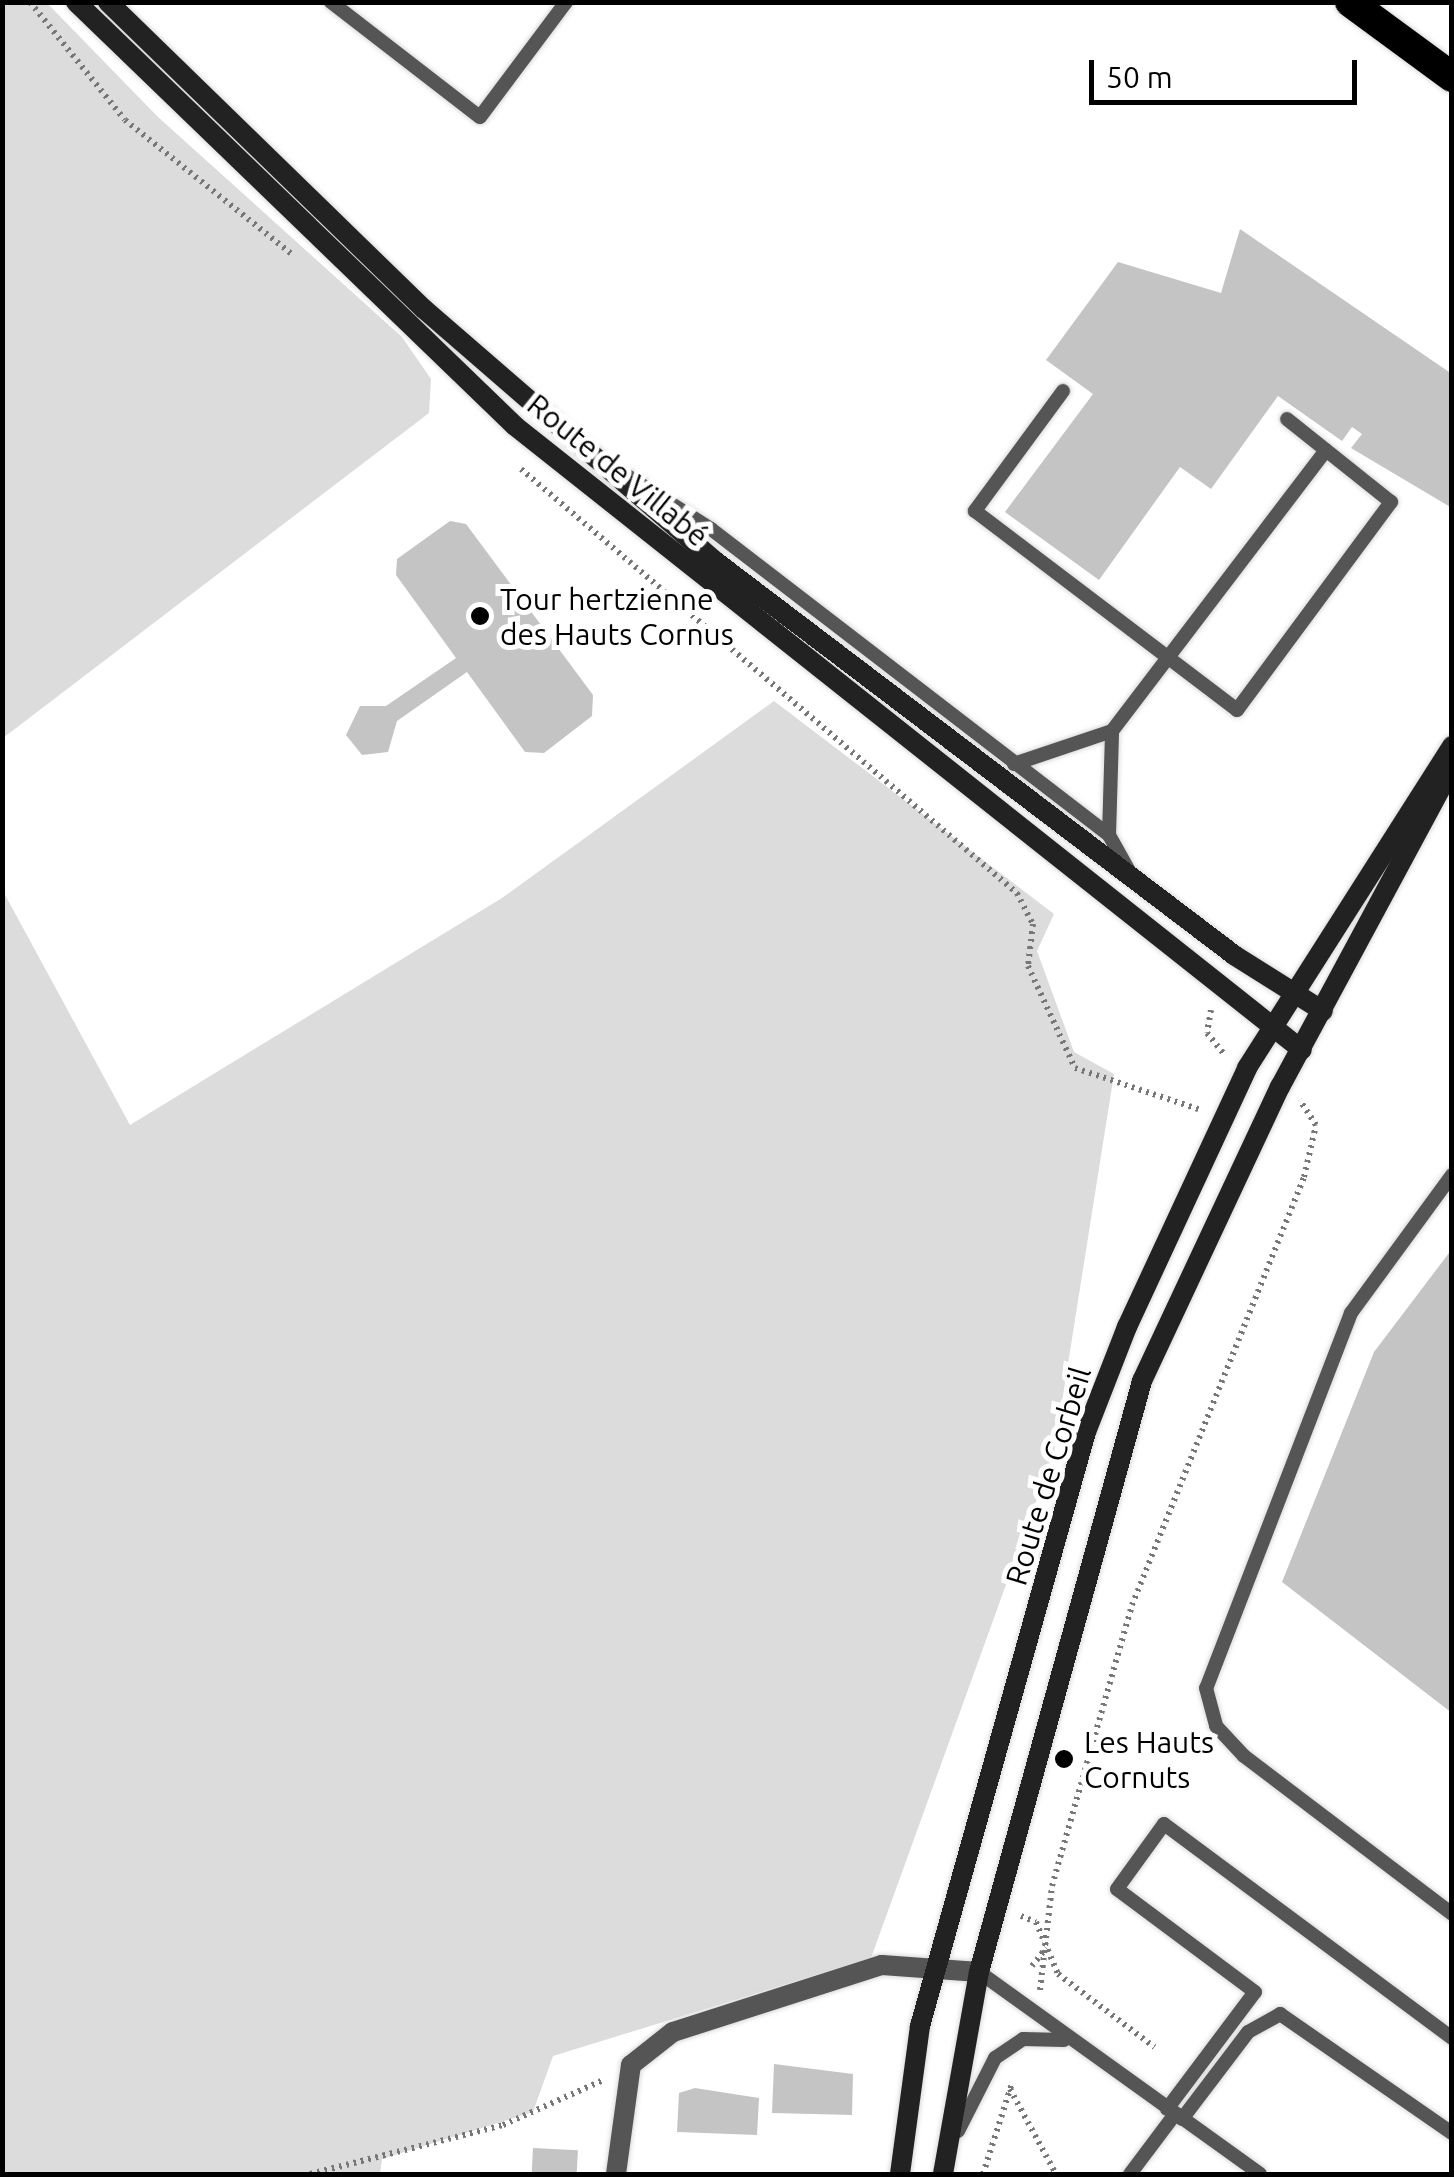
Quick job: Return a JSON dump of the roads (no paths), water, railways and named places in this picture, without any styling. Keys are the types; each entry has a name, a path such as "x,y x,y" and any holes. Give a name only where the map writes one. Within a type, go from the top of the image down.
{"highway":[{"path":"1350,2 1452,77"}],"street":[{"name":"Route de Villabé","path":"76,2 515,426 1269,1030 1302,1050"},
{"name":"Route de Villabé","path":"108,2 572,440 1134,881 1290,992 1324,1011"},
{"name":"Route de Corbeil","path":"900,2174 938,1965 1086,1432 1247,1068 1290,992 1452,746"},
{"name":"Route de Corbeil","path":"944,2174 980,1972 1142,1382 1280,1088 1452,768"},
{"path":"616,2174 630,2064 673,2032 882,1965 938,1965 980,1972"}],"lane":[{"path":"331,2 480,117 566,2"},
{"path":"1064,391 975,512 1237,710 1391,502 1287,419"},
{"path":"572,440 712,529 1109,834 1134,881"},
{"path":"1014,764 1112,731 1326,450"},
{"path":"1109,834 1112,731"},
{"path":"1452,1175 1351,1313 1206,1688 1216,1726 1244,1756 1452,1914"},
{"path":"1130,2174 1175,2114 1255,1992 1117,1888 1164,1824 1452,2038"},
{"path":"980,1972 1067,2040 1260,2174"},
{"path":"1175,2114 1248,2032 1280,2014 1452,2134"},
{"path":"944,2174 971,2093 994,2058 1023,2039 1067,2040"}],"place":[{"name":"Tour hertzienne des Hauts Cornus","path":"480,616"},
{"name":"Les Hauts Cornuts","path":"1064,1759"}]}
